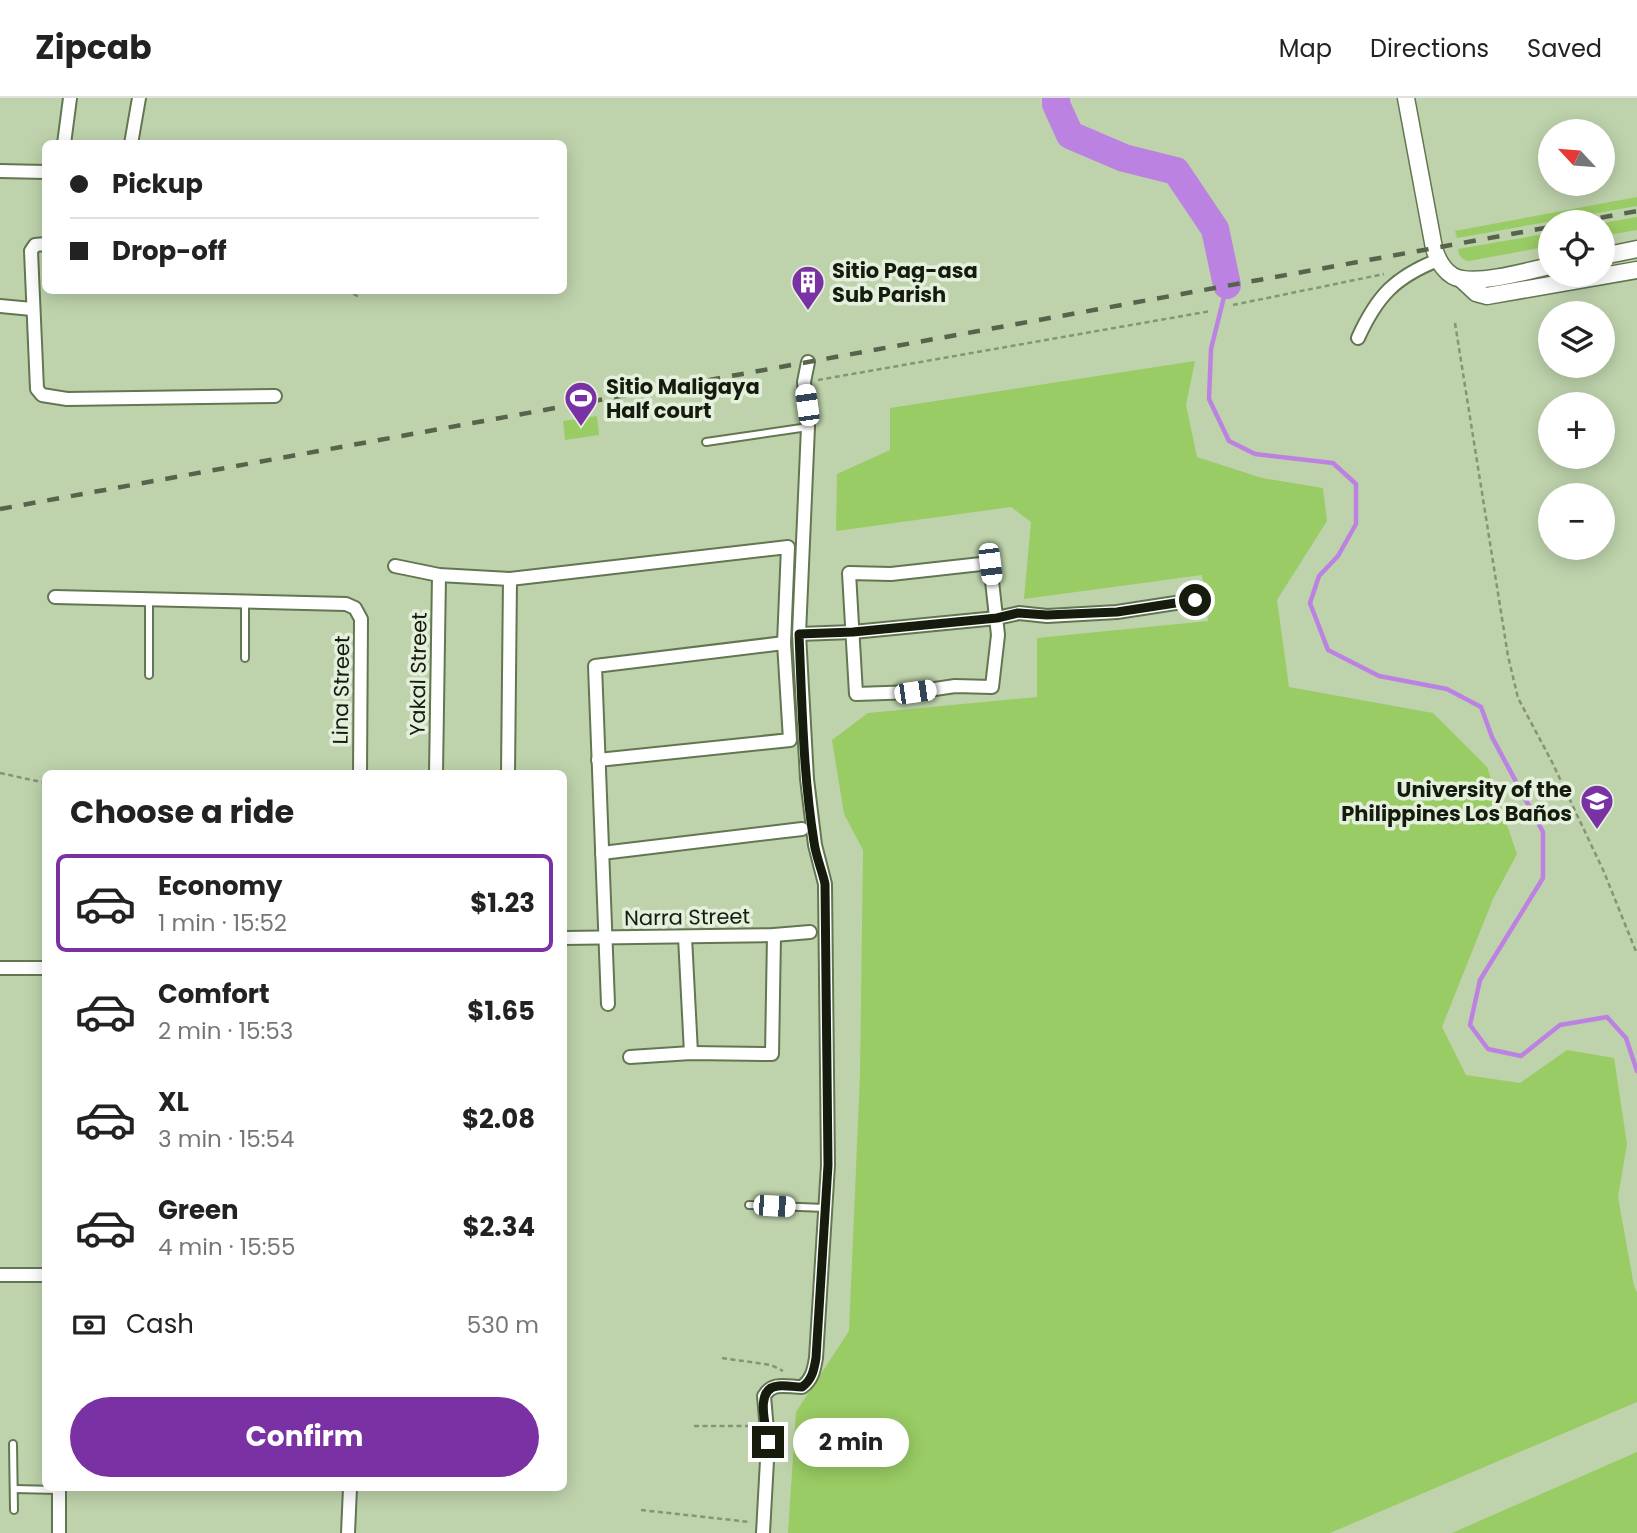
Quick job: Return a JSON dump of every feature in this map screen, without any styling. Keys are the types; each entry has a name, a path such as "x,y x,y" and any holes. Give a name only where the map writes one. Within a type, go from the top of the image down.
{"street":[{"path":"65,140 70,98"},
{"path":"132,140 139,98"},
{"path":"1406,98 1438,260 1449,274 1461,279 1476,293 1487,296 1637,270"},
{"path":"0,171 42,172"},
{"path":"42,244 35,245 31,251 37,389 42,395 67,398 275,396"},
{"path":"1615,254 1637,249"},
{"path":"1358,338 1373,306 1400,279 1438,260"},
{"path":"1461,279 1494,277 1538,268"},
{"path":"0,306 32,309"},
{"path":"763,1529 767,1461 764,1396 775,1386 802,1387 808,1383 813,1373 825,1208 828,1101 825,884 814,845 803,729 799,634 808,427 804,382 807,362"},
{"path":"394,566 439,575 510,579 788,547 784,643 790,740 598,760"},
{"path":"990,564 997,618 997,653 992,687 955,686 915,692 856,694 853,632 849,573 891,573 990,564"},
{"name":"Yakal Street","path":"436,770 439,575"},
{"path":"508,770 510,579"},
{"path":"55,597 245,602"},
{"path":"799,634 853,632 997,618 1018,613 1047,615 1117,612 1195,600"},
{"name":"Lina Street","path":"245,602 346,604 355,608 361,619 360,770"},
{"path":"608,1004 595,666 784,643"},
{"path":"602,853 802,830"},
{"name":"Narra Street","path":"567,938 774,935 810,932"},
{"path":"630,1057 691,1053 772,1054 774,935"},
{"path":"685,937 691,1053"},
{"path":"0,968 42,968"},
{"path":"0,1275 42,1275"},
{"path":"59,1491 59,1533"},
{"path":"348,1533 350,1491"}],"lane":[{"path":"706,442 808,427"},
{"path":"149,599 149,675"},
{"path":"245,602 245,658"},
{"path":"749,1205 825,1208"},
{"path":"13,1444 14,1510"},
{"path":"14,1489 42,1489"}],"path":[{"path":"1233,305 1396,272"},
{"path":"354,294 361,298"},
{"path":"804,382 1211,311"},
{"path":"1455,323 1508,656 1518,698 1552,762 1604,872 1637,954"},
{"path":"0,773 42,782"},
{"path":"722,1358 771,1365 783,1371"},
{"path":"694,1426 766,1426"},
{"path":"641,1510 763,1529"}],"green space":[{"path":"1637,197 1637,206 1614,210 1567,210"},
{"path":"1538,215 1538,224 1457,238 1455,231"},
{"path":"1637,217 1637,230 1615,234 1615,221"},
{"path":"1538,235 1538,248 1469,261 1461,257 1458,249"},
{"path":"1195,361 1186,405 1197,457 1262,478 1323,488 1327,521 1277,600 1289,687 1433,713 1487,767 1517,854 1493,899 1442,1027 1466,1075 1520,1083 1567,1050 1614,1058 1627,1144 1618,1197 1637,1293 1637,1402 1330,1533 788,1533 796,1412 849,1331 860,1075 863,850 844,814 832,740 868,713 1037,697 1037,638 1208,621 1202,575 1024,599 1031,522 1011,507 836,531 837,474 890,450 890,408"},
{"name":"Sitio Maligaya Half court","path":"597,416 599,435 565,440 563,421"},
{"path":"1637,1452 1637,1533 1452,1533"}],"waterway":[{"path":"1056,98 1056,104 1070,135 1124,158 1176,171 1215,229 1227,285"},
{"path":"1227,285 1211,349 1209,399 1229,441 1255,454 1333,463 1356,484 1356,524 1338,556 1319,576 1310,603 1328,650 1379,676 1447,689 1481,707 1492,737 1543,832 1543,878 1480,980 1470,1025 1488,1049 1521,1056 1560,1025 1607,1017 1626,1038 1637,1071"}],"railway":[{"path":"1615,215 1637,211"},
{"path":"0,509 1538,229"}],"place":[{"name":"Sitio Pag-asa Sub Parish","path":"808,312"},
{"name":"Sitio Maligaya Half court","path":"581,428"},
{"name":"University of the Philippines Los Baños","path":"1597,831"}],"route":[{"path":"768,1442 764,1396 775,1386 802,1387 808,1383 813,1373 828,1165 825,884 814,845 803,729 799,634 853,632 997,618 1018,613 1047,615 1117,612 1195,600"}]}
